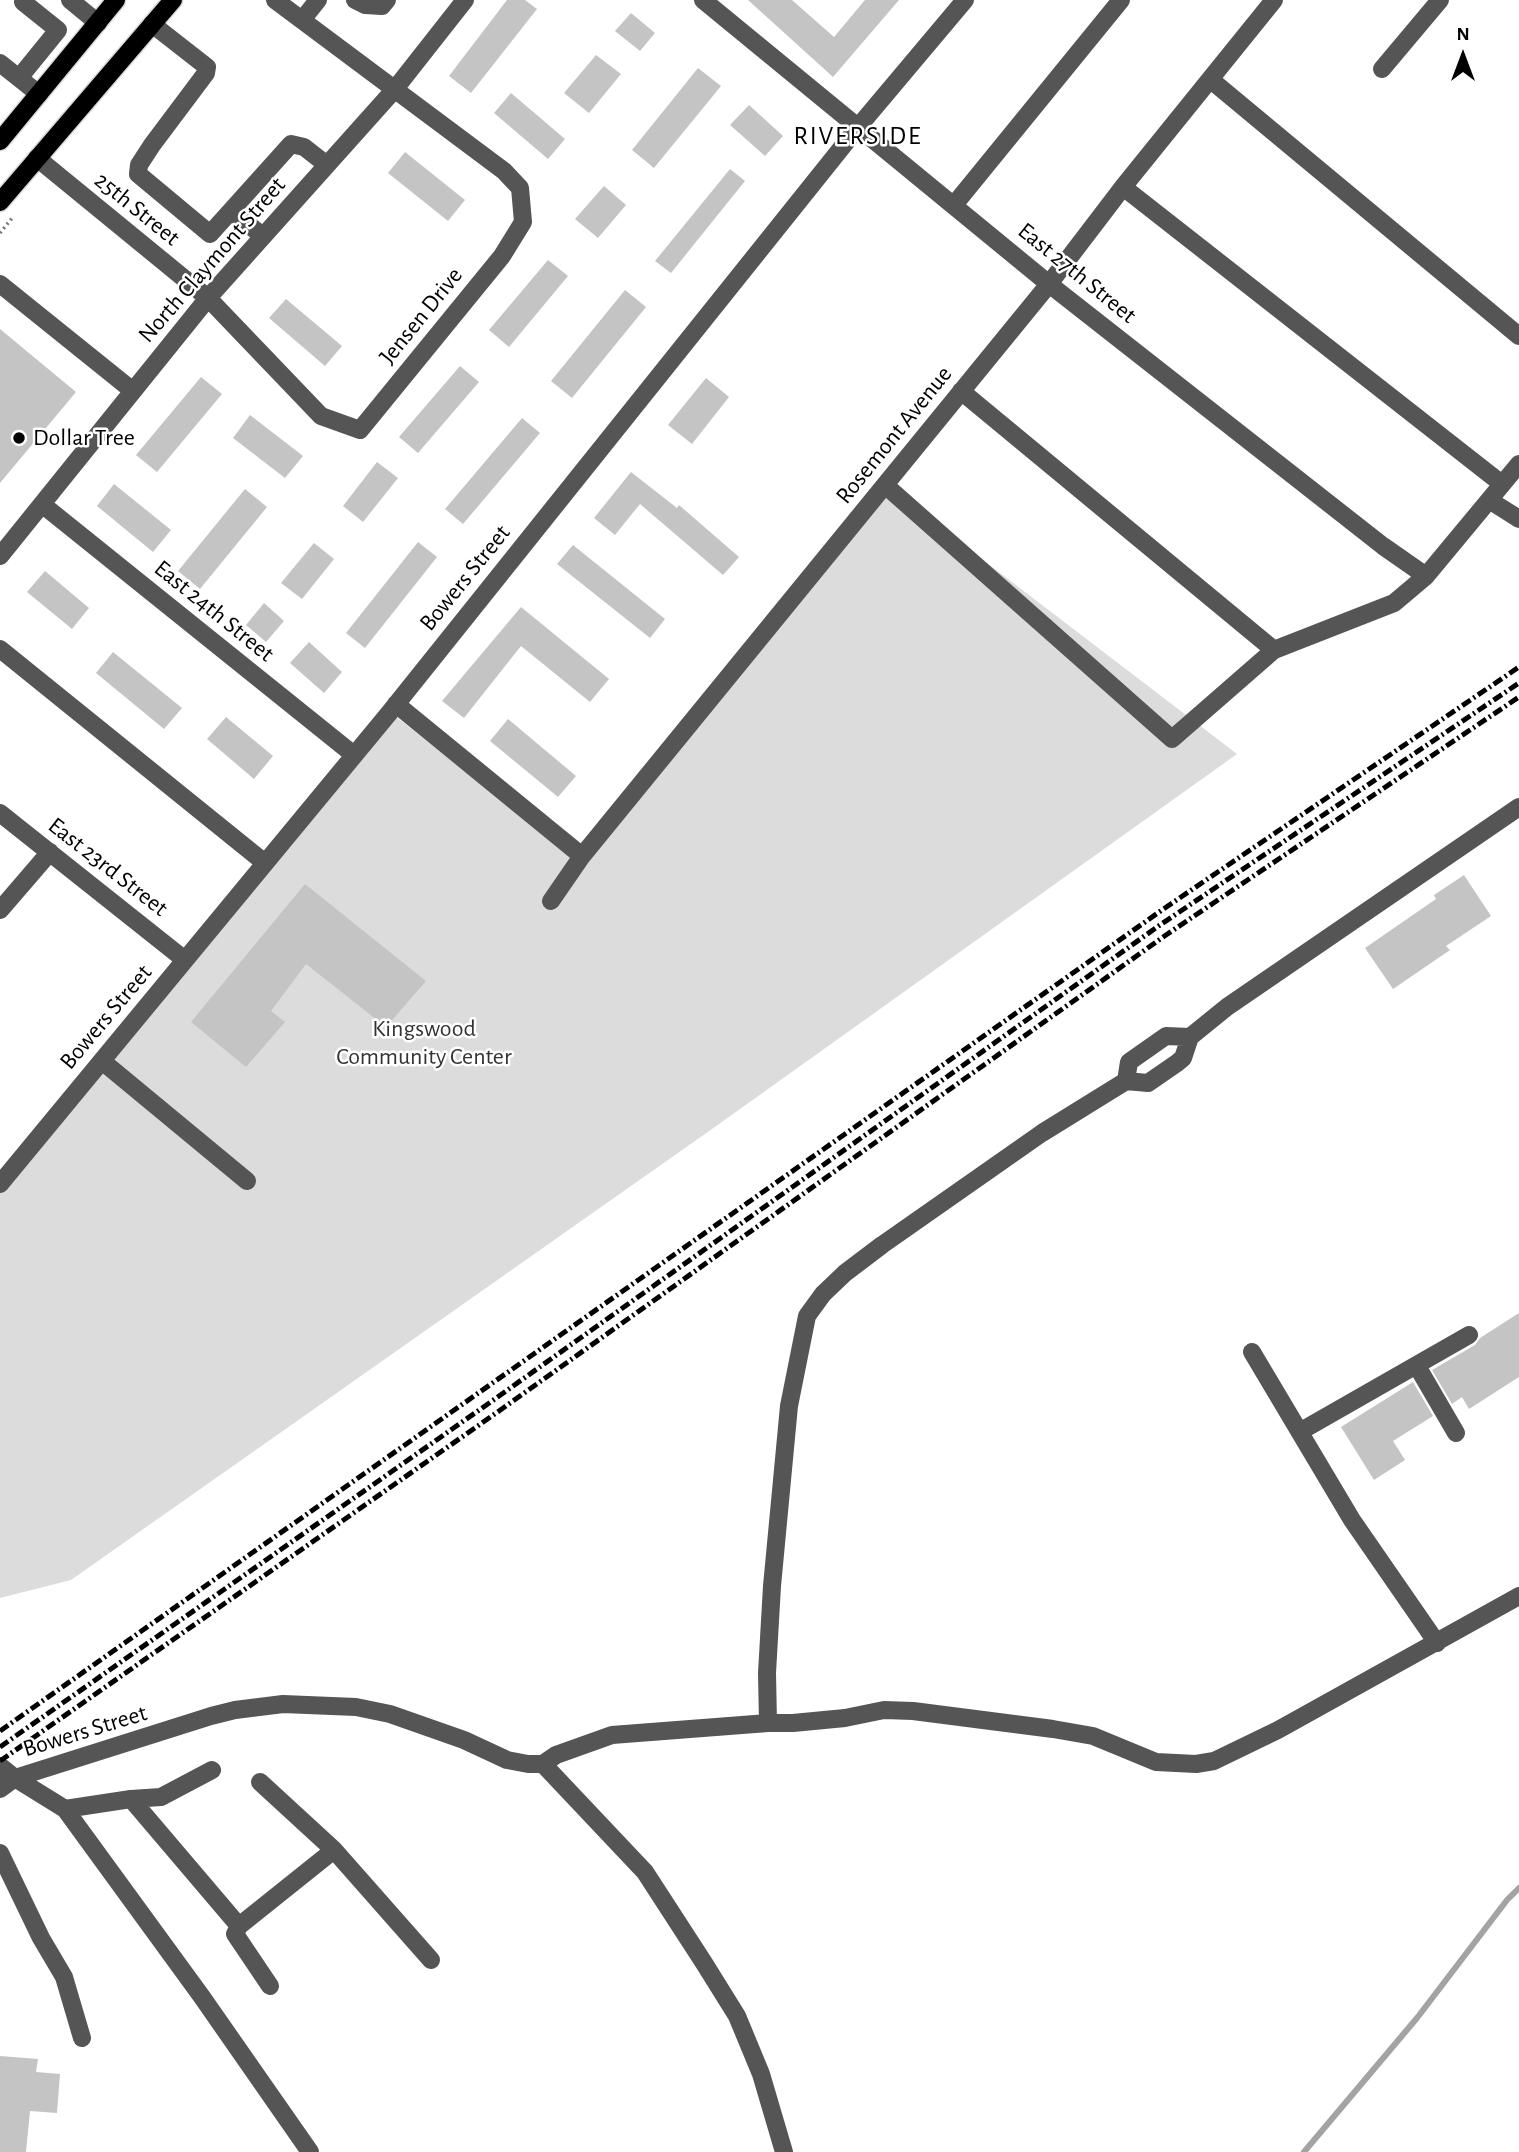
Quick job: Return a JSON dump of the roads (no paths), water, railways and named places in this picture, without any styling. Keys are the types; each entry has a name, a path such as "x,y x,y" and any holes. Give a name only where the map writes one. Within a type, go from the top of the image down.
{"main road":[{"path":"3,131 39,94 116,0"},
{"path":"0,202 173,0"}],"street":[{"path":"70,0 98,23"},
{"path":"275,0 395,89"},
{"path":"302,20 318,0"},
{"path":"355,0 365,5 382,6 387,0"},
{"name":"East 27th Street","path":"703,0 1049,284 1383,546 1426,576"},
{"name":"Bowers Street","path":"0,1185 396,704 859,126 965,0"},
{"path":"954,205 1121,0"},
{"name":"Rosemont Avenue","path":"551,901 582,856 1049,284 1273,0"},
{"path":"1382,69 1440,0"},
{"name":"North Claymont Street","path":"2,548 43,505 208,298 395,89 463,1"},
{"path":"19,78 58,30 23,2"},
{"path":"152,24 207,67 206,73 139,165 138,174 210,234 291,144 304,147 327,165"},
{"path":"0,63 39,94"},
{"path":"1211,80 1519,336"},
{"name":"Jensen Drive","path":"208,298 321,416 360,430 502,256 523,222 520,188 504,171 395,89"},
{"name":"25th Street","path":"37,158 208,298"},
{"path":"1123,187 1502,484"},
{"path":"232,212 262,236"},
{"path":"0,284 133,391"},
{"path":"961,391 1274,650"},
{"path":"885,485 1172,739 1274,650 1394,603 1426,576 1519,464"},
{"path":"1489,500 1519,519"},
{"name":"East 24th Street","path":"43,505 354,755"},
{"path":"0,649 265,863"},
{"path":"396,704 582,856"},
{"path":"768,1723 768,1655 779,1496 794,1375 807,1316 823,1294 882,1245 1042,1133 1126,1081 1148,1083 1183,1058 1191,1037 1227,1006 1519,807"},
{"name":"East 23rd Street","path":"0,813 185,960"},
{"path":"0,909 50,852"},
{"path":"1126,1081 1129,1062 1166,1036 1191,1037"},
{"path":"102,1061 247,1181"},
{"path":"1301,1431 1469,1335"},
{"path":"1252,1352 1352,1520 1437,1643"},
{"path":"1416,1366 1457,1433"},
{"path":"784,2152 761,2074 737,2016 711,1974 645,1872 543,1764 556,1755 612,1735 793,1723 884,1710 995,1720 1093,1736 1156,1762 1196,1764 1214,1760 1278,1730 1519,1596"},
{"name":"Bowers Street","path":"7,1783 235,1710 283,1704 356,1707 390,1714 464,1740 507,1760 543,1764"},
{"path":"0,1766 7,1783 65,1808 161,1797 212,1770"},
{"path":"260,1782 334,1850 431,1960"},
{"path":"131,1799 239,1926"},
{"path":"65,1808 310,2152"},
{"path":"270,1986 235,1934 239,1926 334,1850"},
{"path":"0,1853 41,1938 64,1977 82,2038"}],"waterway":[{"path":"1304,2152 1417,2018 1519,1888"}],"railway":[{"path":"0,1731 1162,910 1519,667"},
{"path":"0,1747 492,1401 1160,925 1519,683"},
{"path":"0,1761 499,1411 1166,935 1519,697"}],"place":[{"name":"Dollar Tree","path":"19,438"}],"district":[{"name":"RIVERSIDE","path":"858,136"}],"park label":[{"name":"Kingswood Community Center","path":"424,1043"}]}
